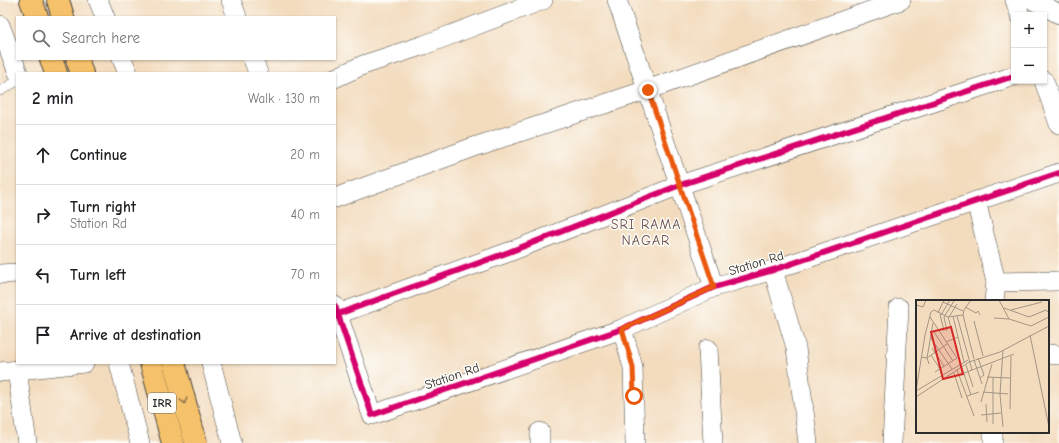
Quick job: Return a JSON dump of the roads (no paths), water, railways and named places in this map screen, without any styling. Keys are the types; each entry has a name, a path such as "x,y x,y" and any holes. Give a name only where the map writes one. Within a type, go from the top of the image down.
{"main road":[{"path":"31,0 37,16"},
{"path":"58,0 63,16"},
{"path":"51,60 56,72"},
{"path":"77,60 82,72"},
{"name":"IRR","path":"151,364 173,443"},
{"name":"IRR","path":"174,364 196,443"}],"street":[{"path":"98,0 105,16"},
{"path":"231,0 237,16"},
{"path":"336,78 364,65 424,45 543,0"},
{"path":"617,0 714,287"},
{"path":"336,198 474,147 648,90 901,0"},
{"path":"1015,0 1019,12"},
{"path":"1033,0 1059,14"},
{"path":"0,25 18,72"},
{"path":"122,60 128,72"},
{"path":"253,60 258,72"},
{"path":"336,310 509,252 680,185 1011,77"},
{"path":"1045,84 1059,124"},
{"name":"Station Rd","path":"336,310 372,415 622,329 714,287 773,270 1059,173"},
{"path":"976,201 996,282 994,300"},
{"path":"773,270 796,348 808,443"},
{"path":"0,274 16,273"},
{"path":"996,282 1059,282"},
{"path":"892,443 899,308"},
{"path":"622,329 633,367 636,443"},
{"path":"708,349 712,443"},
{"path":"26,443 8,371 74,364"},
{"path":"119,364 140,443"},
{"path":"211,364 232,443"}],"lane":[{"path":"0,91 16,82"}],"district":[{"name":"SRI RAMA NAGAR","path":"646,232"}]}
